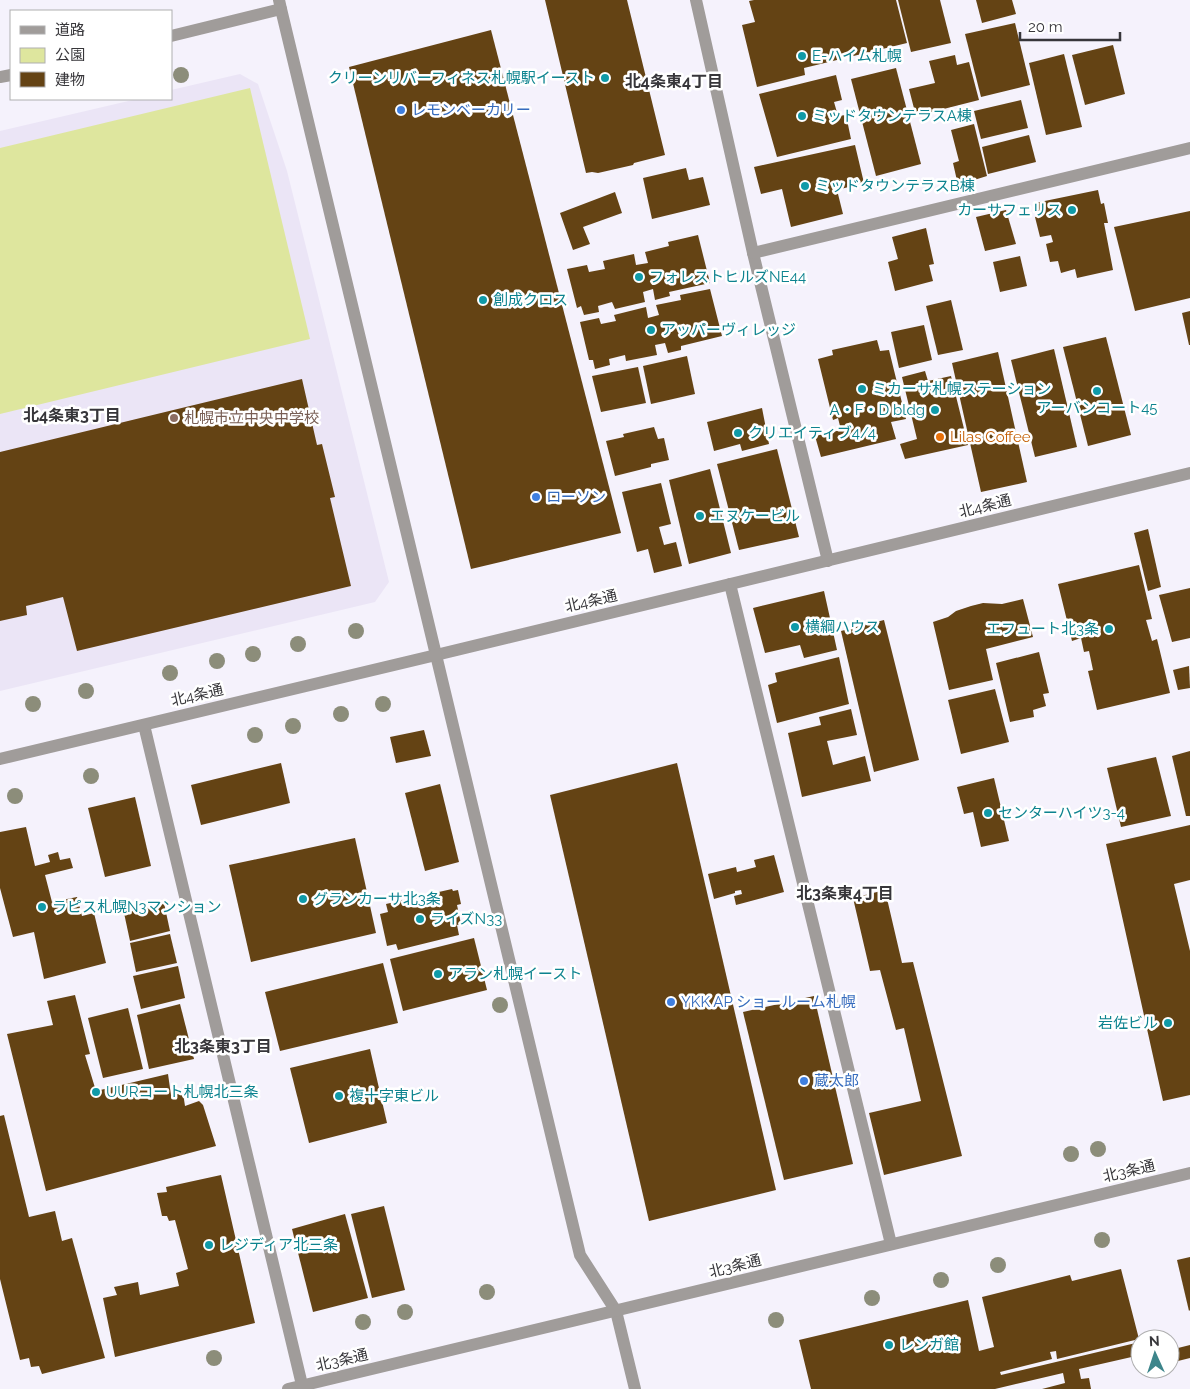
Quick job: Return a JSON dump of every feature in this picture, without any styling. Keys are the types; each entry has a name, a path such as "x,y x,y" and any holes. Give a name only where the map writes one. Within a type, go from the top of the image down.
{"street":[{"path":"696,0 753,253 828,561"},
{"path":"172,36 280,5 580,1255 616,1311 635,1389"},
{"path":"753,253 1190,148"},
{"name":"北4条通","path":"0,759 1190,473"},
{"path":"730,584 891,1244"},
{"path":"144,724 303,1387"},
{"name":"北3条通","path":"288,1389 303,1387 1190,1173"}],"shaded area":[{"name":"札幌市立中央中学校","path":"240,74 258,84 287,171 389,582 375,602 0,691 0,131 133,100 172,100 172,90"}],"green space":[{"path":"250,88 310,339 0,414 0,148"}],"building":[{"name":"クリーンリバーフィネス札幌駅イースト","path":"545,0 627,0 665,155 598,173 586,173"},
{"name":"E-ハイム札幌","path":"896,0 907,43 804,68 805,75 757,87 742,25 755,22 749,1"},
{"path":"898,0 940,0 951,43 911,52"},
{"path":"976,0 1012,0 1016,14 982,23"},
{"path":"1015,23 1030,85 981,97 965,34"},
{"name":"創成クロス","path":"491,30 621,533 471,569 349,67"},
{"path":"1113,45 1125,94 1085,105 1072,55"},
{"path":"1064,54 1082,127 1046,135 1029,63"},
{"path":"955,55 957,65 969,62 979,100 916,116 909,89 935,83 929,61"},
{"path":"896,68 921,164 876,176 851,79"},
{"name":"ミッドタウンテラスA棟","path":"836,75 842,100 834,102 838,116 846,115 851,139 777,157 759,94"},
{"path":"1021,100 1028,128 981,139 974,111"},
{"path":"974,124 987,176 958,185 953,163 959,161 951,130"},
{"path":"1029,135 1036,162 988,174 982,147"},
{"name":"ミッドタウンテラスB棟","path":"855,145 864,183 837,190 843,214 791,227 782,189 761,194 754,167"},
{"path":"686,168 689,180 703,177 710,205 652,219 643,178"},
{"path":"1098,190 1101,204 1104,203 1108,223 1104,223 1113,270 1077,278 1075,269 1061,273 1058,261 1050,262 1046,244 1053,242 1051,235 1040,237 1035,217 1039,216 1035,203"},
{"path":"615,192 622,213 583,227 590,244 573,250 560,213"},
{"path":"1006,210 1016,244 985,251 976,217"},
{"path":"1190,211 1190,298 1135,311 1114,227"},
{"path":"926,228 934,264 929,265 933,281 895,291 888,262 898,259 892,237"},
{"name":"フォレストヒルズNE44","path":"698,235 710,283 669,292 670,296 655,300 653,289 643,292 645,302 615,309 612,302 598,306 599,312 584,315 581,306 577,308 567,269 587,265 589,272 605,269 603,261 634,254 636,265 648,263 645,252 669,246 668,242"},
{"path":"1020,256 1027,286 1000,292 993,262"},
{"name":"アッパーヴィレッジ","path":"710,289 722,336 681,346 681,350 668,353 665,343 655,345 657,355 626,361 625,355 609,359 610,365 595,369 593,360 589,360 580,322 599,318 601,324 616,321 614,315 646,307 648,318 659,315 656,305 681,300 680,295"},
{"path":"951,300 963,350 938,355 926,306"},
{"path":"1190,311 1190,345 1189,345 1182,313"},
{"path":"924,325 932,360 899,368 891,332"},
{"name":"アーバンコート45","path":"1106,337 1131,435 1088,446 1063,347"},
{"name":"ミカーサ札幌ステーション","path":"877,340 880,351 889,350 906,419 891,422 896,439 821,457 815,436 841,430 838,418 833,420 818,359 833,355 832,350"},
{"path":"1054,349 1077,447 1035,457 1011,360"},
{"path":"998,352 1027,482 981,492 952,363"},
{"path":"687,356 695,394 651,404 643,366"},
{"path":"638,367 646,403 601,412 592,376"},
{"name":"A・F・D bldg","path":"925,371 928,381 951,376 968,445 905,459 900,444 917,439 902,377"},
{"path":"302,379 317,445 322,444 335,497 330,498 351,586 77,651 63,597 26,606 27,615 0,621 0,452"},
{"name":"クリエイティブ4/4","path":"762,408 769,444 742,451 740,444 714,451 707,422"},
{"path":"654,427 658,439 664,438 669,460 651,464 651,467 615,476 606,441 624,437 623,434"},
{"path":"777,449 799,537 739,550 717,464"},
{"name":"エヌケービル","path":"710,469 731,553 689,564 669,480"},
{"path":"661,483 671,524 659,527 664,545 676,542 682,566 654,573 648,549 637,552 622,492"},
{"path":"1148,529 1161,587 1148,591 1134,533"},
{"name":"エフュート北3条","path":"1139,565 1152,619 1146,620 1152,641 1157,639 1170,693 1097,710 1088,671 1093,670 1089,651 1084,652 1081,638 1072,641 1058,584"},
{"path":"1190,588 1190,638 1172,642 1159,595"},
{"name":"横綱ハウス","path":"824,591 837,650 804,658 800,645 765,653 753,608"},
{"path":"1023,599 1033,637 986,649 993,680 949,690 933,622 971,606 983,603 1002,604"},
{"path":"884,620 919,760 874,772 841,631"},
{"path":"1039,652 1049,693 1043,694 1046,706 1033,710 1034,717 1010,722 996,663"},
{"path":"839,657 849,704 777,723 768,685 777,682 775,673"},
{"path":"1189,666 1190,688 1178,690 1173,670"},
{"path":"995,689 1009,742 961,754 948,700"},
{"path":"851,709 857,735 827,741 833,765 865,756 871,781 802,797 788,733 821,725 819,717"},
{"path":"424,730 431,756 396,763 390,737"},
{"path":"1190,751 1190,816 1186,816 1172,756"},
{"path":"1156,757 1171,816 1121,827 1107,768"},
{"path":"281,763 290,803 201,825 191,785"},
{"path":"677,763 776,1190 649,1221 550,795"},
{"name":"センターハイツ3-4","path":"994,778 1009,841 981,847 973,812 964,814 957,787"},
{"path":"440,784 459,862 425,871 405,793"},
{"path":"135,797 151,866 105,877 88,808"},
{"name":"岩佐ビル","path":"1190,825 1190,880 1174,884 1190,951 1190,1095 1163,1101 1106,844"},
{"name":"ラピス札幌N3マンション","path":"26,827 35,866 50,862 48,855 58,852 60,860 70,858 73,868 45,875 52,902 77,897 82,916 94,913 106,963 44,979 34,932 13,937 0,888 0,832"},
{"name":"グランカーサ北3条","path":"355,838 376,933 251,962 229,865"},
{"path":"774,855 784,892 736,905 734,896 742,894 741,890 714,899 708,874 736,867 737,872 756,867 754,860"},
{"name":"ライズN33","path":"452,889 453,891 458,890 461,904 457,905 461,924 457,925 459,935 398,950 396,944 387,946 380,914 388,912 386,904"},
{"path":"885,890 902,963 913,962 962,1156 884,1175 869,1113 921,1101 904,1028 896,1030 880,970 870,971 853,898"},
{"path":"164,903 170,931 130,941 124,913"},
{"path":"170,934 177,963 136,972 130,943"},
{"name":"アラン札幌イースト","path":"474,938 487,990 403,1011 390,959"},
{"path":"383,963 398,1023 280,1051 265,992"},
{"path":"178,966 185,998 141,1009 133,976"},
{"name":"UURコート札幌北三条","path":"75,995 90,1054 85,1055 96,1091 168,1074 171,1095 183,1093 185,1106 199,1101 203,1105 216,1146 46,1191 7,1034 53,1025 47,1001"},
{"path":"814,996 853,1164 784,1180 743,1012"},
{"path":"180,1004 194,1059 149,1069 137,1015"},
{"path":"128,1008 143,1069 103,1078 88,1018"},
{"name":"複十字東ビル","path":"370,1049 387,1123 309,1143 290,1068"},
{"path":"4,1115 29,1217 55,1211 62,1241 72,1238 105,1358 42,1374 39,1366 31,1367 29,1358 20,1360 0,1279 0,1116"},
{"name":"レジディア北三条","path":"221,1175 255,1323 115,1357 103,1298 117,1295 114,1287 138,1282 140,1295 179,1286 176,1273 188,1269 175,1220 169,1221 167,1216 162,1216 157,1193 167,1192 166,1187"},
{"path":"384,1206 405,1290 372,1298 351,1214"},
{"path":"345,1214 368,1298 313,1312 292,1229"},
{"path":"1190,1257 1190,1310 1189,1311 1177,1260"},
{"path":"1121,1269 1136,1329 1130,1329 1130,1341 1057,1359 1056,1351 1050,1352 1052,1359 1000,1372 1001,1375 1130,1344 1130,1357 1079,1369 1081,1379 1089,1378 1091,1389 1042,1389 1065,1383 1063,1373 995,1389 811,1389 799,1340 968,1300 979,1351 994,1347 982,1297 1070,1275 1072,1281"},
{"path":"1190,1345 1190,1358 1180,1360 1180,1348"}],"place":[{"name":"E-ハイム札幌","path":"802,56"},
{"name":"クリーンリバーフィネス札幌駅イースト","path":"605,78"},
{"name":"レモンベーカリー","path":"401,110"},
{"name":"ミッドタウンテラスA棟","path":"802,116"},
{"name":"ミッドタウンテラスB棟","path":"805,186"},
{"name":"カーサフェリス","path":"1072,210"},
{"name":"フォレストヒルズNE44","path":"639,277"},
{"name":"創成クロス","path":"483,300"},
{"name":"アッパーヴィレッジ","path":"651,330"},
{"name":"ミカーサ札幌ステーション","path":"862,389"},
{"name":"アーバンコート45","path":"1097,391"},
{"name":"A・F・D bldg","path":"935,410"},
{"name":"札幌市立中央中学校","path":"174,418"},
{"name":"クリエイティブ4/4","path":"738,433"},
{"name":"Lilas Coffee","path":"940,437"},
{"name":"ローソン","path":"536,497"},
{"name":"エヌケービル","path":"700,516"},
{"name":"横綱ハウス","path":"795,627"},
{"name":"エフュート北3条","path":"1109,629"},
{"name":"センターハイツ3-4","path":"988,813"},
{"name":"グランカーサ北3条","path":"303,899"},
{"name":"ラピス札幌N3マンション","path":"42,907"},
{"name":"ライズN33","path":"420,919"},
{"name":"アラン札幌イースト","path":"438,974"},
{"name":"YKK AP ショールーム札幌","path":"671,1002"},
{"name":"岩佐ビル","path":"1168,1023"},
{"name":"蔵太郎","path":"804,1081"},
{"name":"UURコート札幌北三条","path":"96,1092"},
{"name":"複十字東ビル","path":"339,1096"},
{"name":"レジディア北三条","path":"209,1245"},
{"name":"レンガ館","path":"889,1345"}],"district":[{"name":"北4条東4丁目","path":"674,81"},
{"name":"北4条東3丁目","path":"72,415"},
{"name":"北3条東4丁目","path":"845,893"},
{"name":"北3条東3丁目","path":"223,1046"}]}
